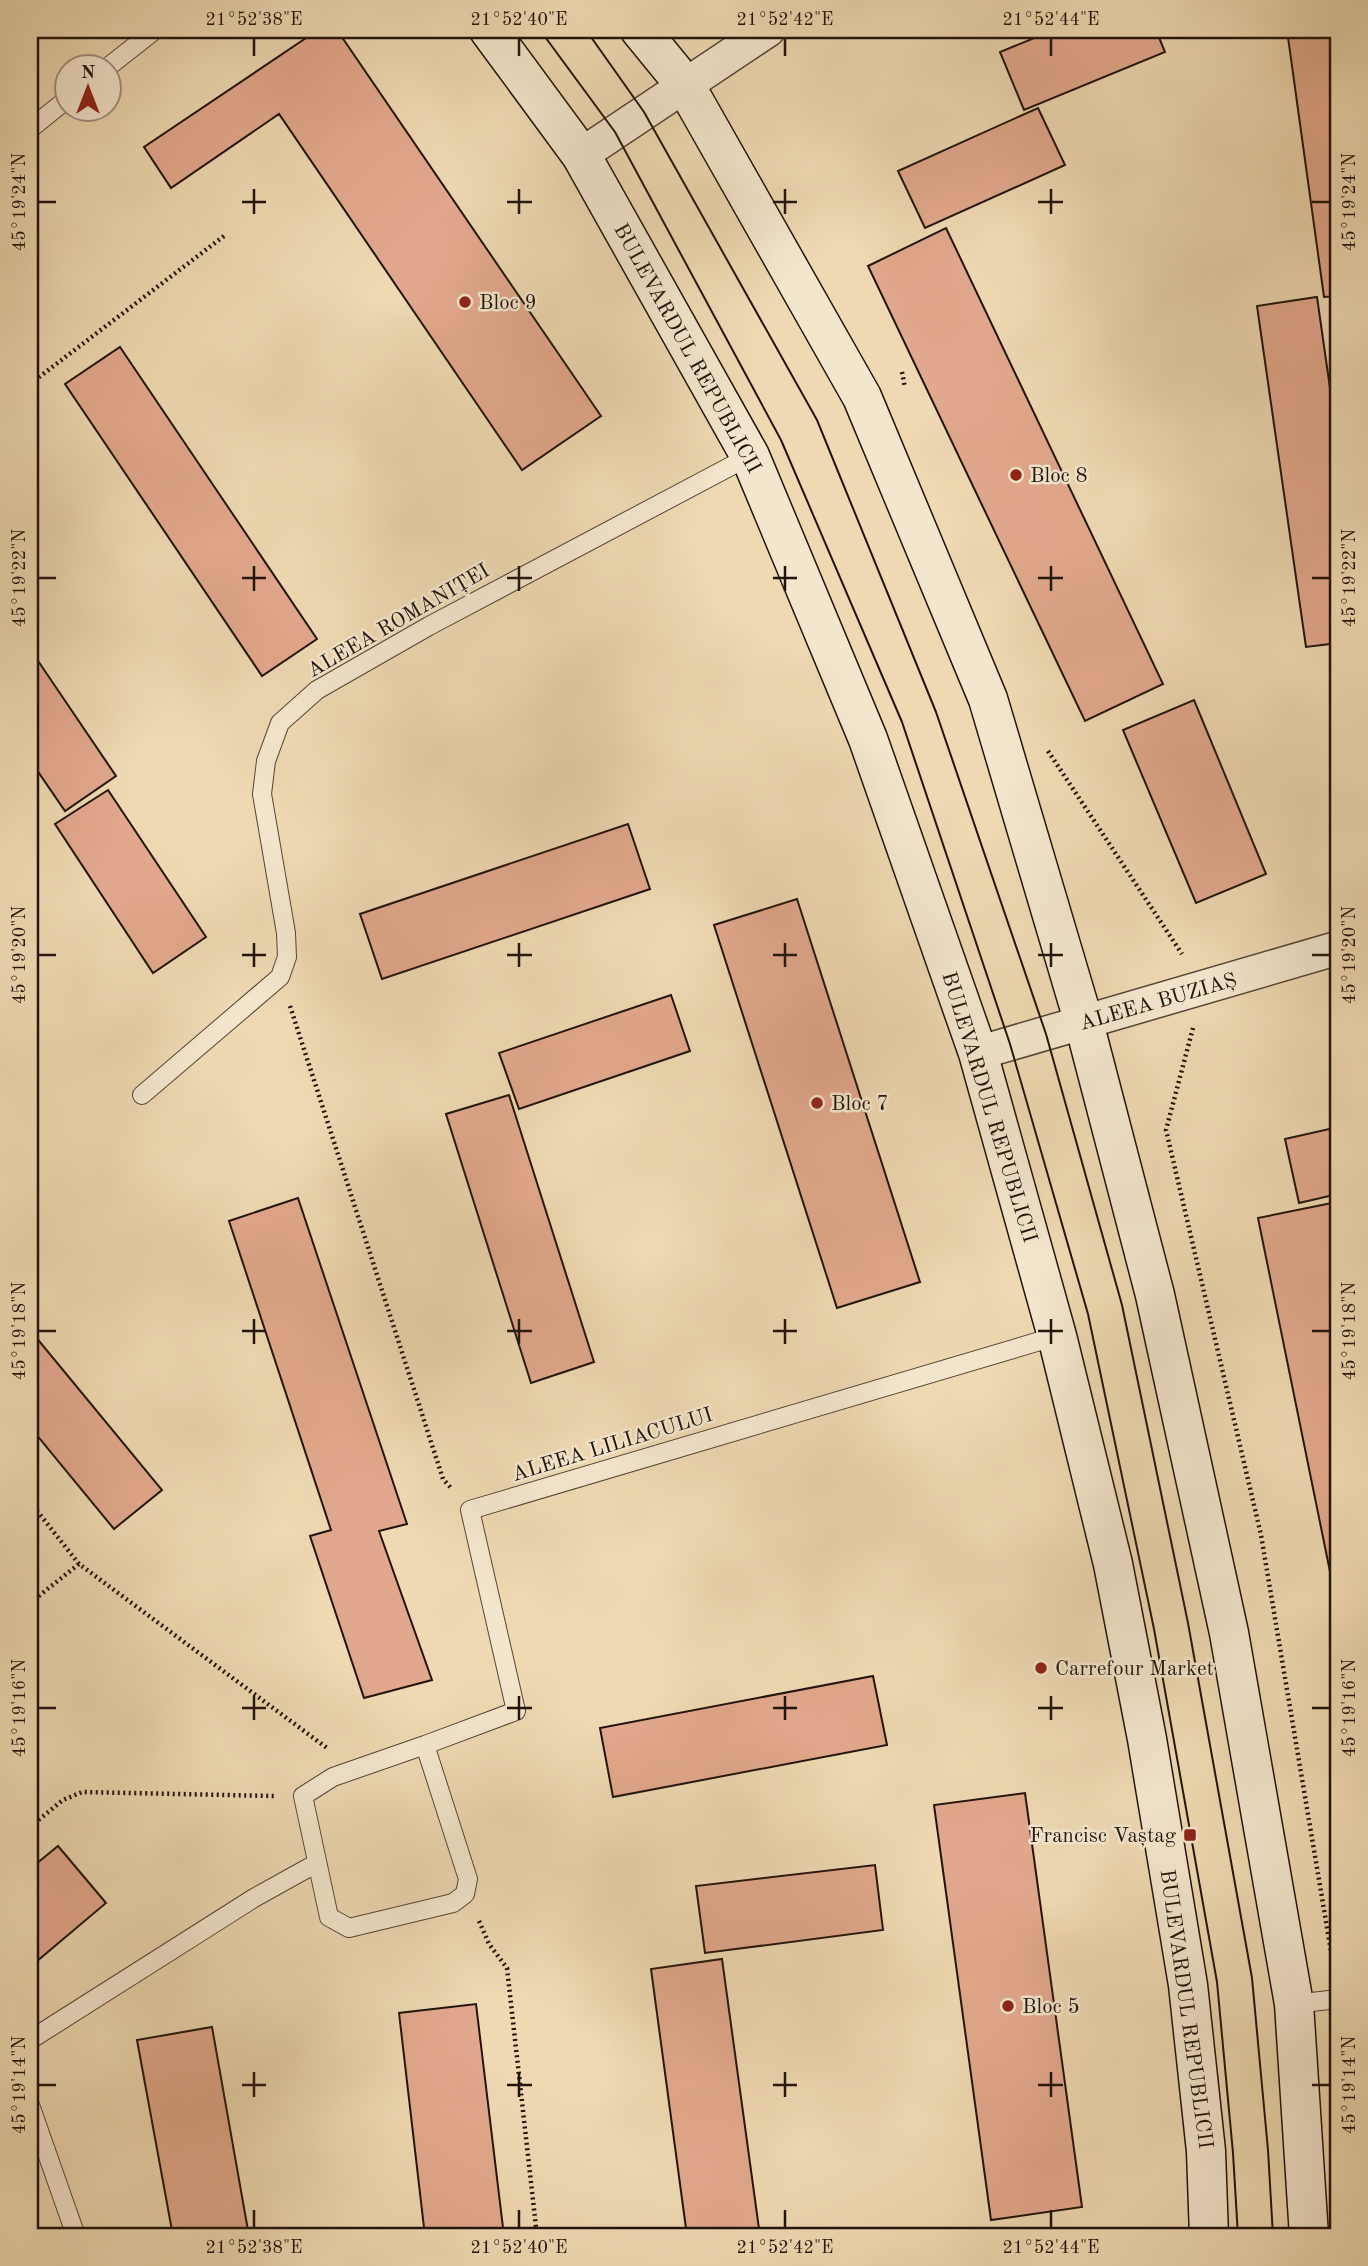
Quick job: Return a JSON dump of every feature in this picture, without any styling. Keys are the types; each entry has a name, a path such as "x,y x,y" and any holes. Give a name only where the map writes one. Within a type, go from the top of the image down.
{"main road":[{"name":"BULEVARDUL REPUBLICII","path":"489,30 581,155 750,456 868,739 978,1053 1058,1336 1113,1564 1147,1739 1188,1985 1206,2151 1209,2236"},
{"path":"640,30 685,85 862,397 988,699 1084,1023 1154,1295 1229,1633 1294,2004 1309,2236"}],"street":[{"path":"581,155 768,30"},
{"name":"ALEEA BUZIAȘ","path":"978,1053 1338,948"}],"lane":[{"path":"122,56 155,30"},
{"path":"30,129 52,111"},
{"name":"ALEEA ROMANIȚEI","path":"280,977 287,957 286,933 262,794 266,761 280,723 317,690 429,626 750,456"},
{"path":"142,1095 280,977"},
{"name":"ALEEA LILIACULUI","path":"470,1510 1058,1336"},
{"path":"425,1745 468,1879 465,1894 453,1903 349,1928 329,1917 303,1796 332,1777 516,1711 470,1510"},
{"path":"30,2040 254,1899 317,1863"},
{"path":"1294,2004 1338,1999"},
{"path":"30,2105 76,2236"}],"path":[{"path":"30,384 225,236"},
{"path":"280,977 443,1479 470,1510"},
{"path":"30,1502 79,1564 355,1769"},
{"path":"30,1603 79,1564"},
{"path":"30,1827 63,1800 82,1792 303,1796"},
{"path":"465,1894 489,1944 507,1968 537,2236"}],"building":[{"name":"Bloc 9","path":"318,30 337,30 601,416 522,470 279,114 171,188 144,147"},
{"path":"1054,30 1156,30 1165,52 1024,110 1000,52"},
{"path":"1287,30 1338,30 1338,296 1324,297"},
{"path":"1038,108 1065,165 925,228 898,171"},
{"name":"Bloc 8","path":"946,228 1163,684 1085,721 868,266"},
{"path":"1317,297 1338,444 1338,643 1306,647 1257,306"},
{"path":"120,347 317,639 262,676 65,384"},
{"path":"30,649 116,776 65,811 30,760"},
{"path":"1194,700 1266,874 1196,903 1123,730"},
{"path":"108,790 206,937 153,973 55,824"},
{"path":"628,824 650,889 382,979 360,914"},
{"name":"Bloc 7","path":"797,899 920,1282 837,1308 714,925"},
{"path":"671,995 690,1051 519,1109 499,1053"},
{"path":"509,1095 594,1362 531,1383 446,1114"},
{"path":"1338,1127 1338,1194 1299,1203 1285,1139"},
{"path":"298,1198 407,1524 379,1531 432,1680 364,1698 310,1536 331,1530 229,1221"},
{"path":"1337,1202 1338,1207 1338,1611 1258,1218"},
{"path":"30,1330 162,1490 114,1529 30,1427"},
{"path":"873,1676 887,1745 613,1797 600,1728"},
{"name":"Bloc 5","path":"1025,1793 1082,2207 991,2220 934,1805"},
{"path":"58,1846 106,1903 30,1967 30,1869"},
{"path":"875,1865 883,1930 705,1953 696,1886"},
{"path":"722,1959 760,2236 687,2236 651,1969"},
{"path":"476,2004 504,2236 425,2236 399,2013"},
{"path":"212,2027 249,2236 173,2236 137,2040"}],"tram line":[{"path":"540,30 615,132 781,440 902,722 1010,1044 1088,1314 1154,1629 1217,1982 1238,2236"},
{"path":"586,30 644,112 817,420 936,712 1046,1034 1122,1305 1188,1623 1252,1978 1273,2236"}],"place":[{"name":"Bloc 9","path":"465,302"},
{"name":"Bloc 8","path":"1016,475"},
{"name":"Bloc 7","path":"817,1103"},
{"name":"Carrefour Market","path":"1041,1668"},
{"name":"Francisc Vaștag","path":"1190,1835"},
{"name":"Bloc 5","path":"1008,2006"}]}
